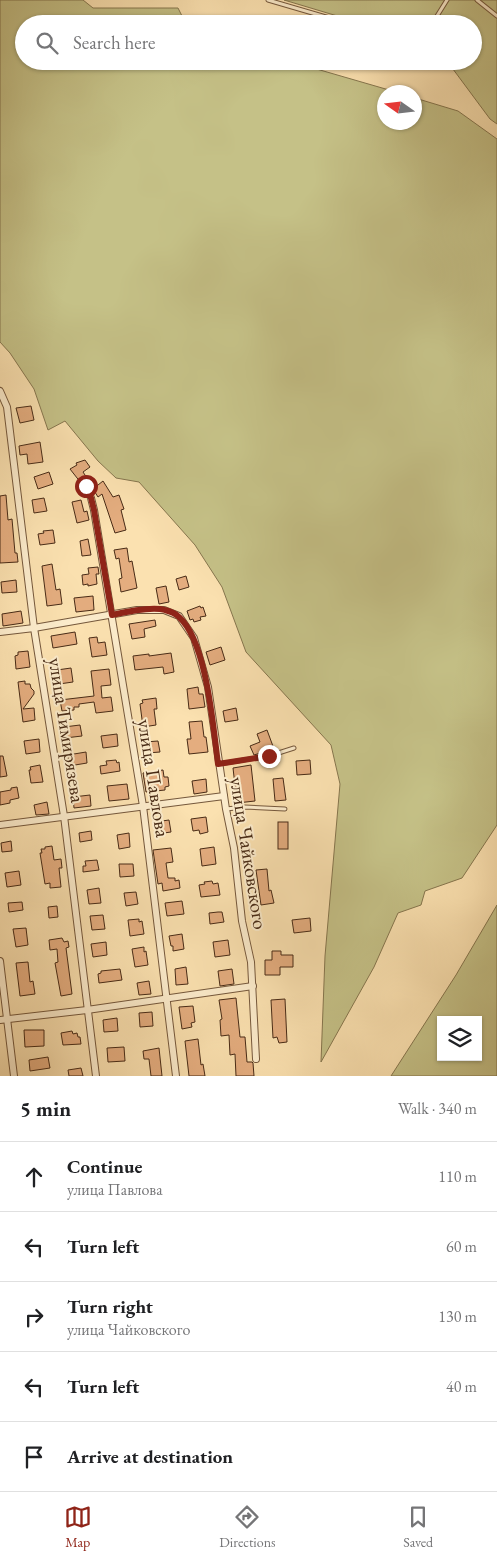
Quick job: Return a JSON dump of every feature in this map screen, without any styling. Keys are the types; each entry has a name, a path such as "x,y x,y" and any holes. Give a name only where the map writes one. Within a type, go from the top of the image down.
{"street":[{"name":"улица Тимирязева","path":"0,390 7,407 34,628 64,816 96,1076"},
{"name":"улица Павлова","path":"86,486 94,510 143,806 176,1076"},
{"name":"улица Чайковского","path":"112,615 137,610 164,610 178,616 194,638 208,687 218,764 234,848 242,921 251,962 256,1059"},
{"path":"0,632 112,615"},
{"path":"0,825 224,796"},
{"path":"0,961 3,1019 14,1076"},
{"path":"3,1019 88,1010 253,986"}],"lane":[{"path":"268,0 319,15"},
{"path":"438,15 447,0"},
{"path":"477,0 497,16"},
{"path":"218,764 269,756 294,748"},
{"path":"226,809 245,807 285,809"}],"shaded area":[{"path":"0,0 83,0 93,8 178,8 182,15 15,15 15,70 320,70 377,86 377,130 422,130 422,100 458,111 497,139 497,825 462,878 425,891 421,905 398,913 374,967 321,1062 325,956 340,784 331,745 246,652 222,587 195,545 139,482 116,478 98,461 65,421 48,430 34,389 10,353 0,342"},
{"path":"284,0 497,0 497,124 490,119 454,70 482,70 482,15 334,15"},
{"path":"497,905 497,1076 391,1076 456,975"}],"building":[{"path":"31,406 34,420 20,423 16,408"},
{"path":"40,442 43,462 28,464 27,454 20,455 19,446"},
{"path":"85,460 90,467 83,472 87,478 81,483 70,469 77,465 76,463"},
{"path":"49,472 53,484 38,489 34,477"},
{"path":"103,481 113,497 119,495 124,509 121,510 126,530 115,533 102,494 98,497 93,489"},
{"path":"6,495 8,520 12,519 15,553 17,553 18,562 0,563 0,496"},
{"path":"44,498 47,511 34,513 32,500"},
{"path":"81,500 84,512 87,511 89,520 77,523 72,502"},
{"path":"53,530 55,543 40,545 38,534 44,533 43,531"},
{"path":"88,539 91,555 82,556 80,541"},
{"path":"127,548 129,562 132,561 137,588 121,592 119,579 122,578 119,558 116,559 114,550"},
{"path":"52,564 56,590 60,589 62,604 47,606 42,566"},
{"path":"98,567 99,574 96,574 97,584 83,585 82,575 89,574 88,568"},
{"path":"186,576 189,587 179,590 176,579"},
{"path":"16,580 17,592 2,593 1,582"},
{"path":"166,586 169,602 159,604 156,588"},
{"path":"93,596 94,610 76,612 74,598"},
{"path":"200,606 201,608 203,607 206,616 200,617 201,620 194,622 193,619 190,620 187,611"},
{"path":"21,611 23,623 3,626 2,614"},
{"path":"155,620 156,626 144,629 145,637 132,639 129,624"},
{"path":"75,632 77,644 53,648 51,636"},
{"path":"97,637 98,643 105,642 107,655 92,657 89,638"},
{"path":"221,647 225,660 210,665 206,652"},
{"path":"28,651 30,667 16,669 15,656 18,655 18,652"},
{"path":"171,653 174,672 164,674 163,667 135,670 133,656"},
{"path":"71,668 73,682 59,684 57,670"},
{"path":"109,669 111,685 101,686 102,698 111,697 113,711 96,713 94,702 79,704 79,707 74,707 74,710 62,711 60,700 94,696 91,671"},
{"path":"25,681 25,684 30,684 34,694 23,709 34,708 35,720 23,722 18,682"},
{"path":"198,687 199,694 203,694 205,707 189,709 187,689"},
{"path":"156,698 157,709 154,709 156,725 143,727 140,704 143,703 142,700"},
{"path":"236,708 238,720 225,722 223,711"},
{"path":"202,721 208,752 189,754 187,739 191,739 189,722"},
{"path":"80,725 82,736 65,738 64,727"},
{"path":"267,730 274,749 254,755 250,746 260,742 257,734"},
{"path":"117,734 118,746 103,748 101,736"},
{"path":"39,739 40,752 26,754 24,741"},
{"path":"158,741 160,752 147,753 145,742"},
{"path":"86,752 87,763 69,766 68,755"},
{"path":"0,756 3,756 7,776 0,777"},
{"path":"116,760 117,763 119,762 120,771 101,774 100,766 107,765 106,761"},
{"path":"310,760 311,774 297,775 296,761"},
{"path":"40,765 43,782 31,783 30,767"},
{"path":"251,765 255,801 237,803 233,768"},
{"path":"163,770 164,777 168,777 169,786 165,787 165,790 146,792 143,773"},
{"path":"283,778 286,800 275,801 273,779"},
{"path":"206,779 207,792 194,794 192,781"},
{"path":"127,784 129,799 109,801 107,786"},
{"path":"17,787 19,798 10,800 10,803 0,805 0,792"},
{"path":"90,795 91,806 74,808 73,797"},
{"path":"47,802 49,814 36,815 34,805"},
{"path":"206,817 208,832 200,834 199,830 193,831 191,819"},
{"path":"169,820 171,832 157,834 155,822"},
{"path":"278,822 288,822 288,849 278,849"},
{"path":"91,831 92,840 80,842 79,833"},
{"path":"129,833 130,847 119,849 117,835"},
{"path":"11,841 12,851 2,852 1,843"},
{"path":"52,846 54,860 61,859 62,868 59,868 61,887 50,888 50,883 45,884 40,853 42,853 41,849"},
{"path":"214,847 216,864 202,866 200,849"},
{"path":"171,848 173,862 166,863 168,878 175,878 175,881 179,880 180,888 163,891 162,883 158,884 153,850"},
{"path":"97,860 99,870 83,872 83,866 86,866 85,861"},
{"path":"119,864 133,864 134,876 120,877"},
{"path":"267,869 269,891 271,890 274,903 261,905 256,870"},
{"path":"19,871 21,885 7,887 5,873"},
{"path":"212,881 213,884 218,883 220,895 201,897 199,885"},
{"path":"99,888 101,903 89,904 87,890"},
{"path":"136,892 138,904 126,906 124,893"},
{"path":"182,901 184,914 167,916 165,903"},
{"path":"22,902 23,910 9,912 8,903"},
{"path":"57,906 58,917 49,918 48,907"},
{"path":"222,912 224,922 210,924 209,913"},
{"path":"103,915 105,929 92,930 90,916"},
{"path":"310,918 311,931 294,933 292,920"},
{"path":"139,919 139,922 142,921 144,934 130,936 128,920"},
{"path":"26,928 28,945 16,947 13,929"},
{"path":"182,934 184,949 173,951 169,936"},
{"path":"62,938 64,942 68,941 69,947 66,948 72,994 61,996 55,963 58,962 57,949 50,950 49,940"},
{"path":"228,940 230,955 215,957 213,942"},
{"path":"106,942 107,955 93,957 91,944"},
{"path":"144,947 148,965 135,967 132,949"},
{"path":"272,951 281,951 281,955 293,955 293,967 280,967 280,975 265,975 265,960 272,960"},
{"path":"28,962 30,982 33,981 35,994 20,996 16,963"},
{"path":"186,967 188,984 176,985 175,969"},
{"path":"120,969 122,980 99,983 98,974 101,971"},
{"path":"232,969 234,984 220,986 218,971"},
{"path":"149,981 151,994 139,995 137,983"},
{"path":"236,998 240,1037 245,1037 247,1062 253,1063 254,1076 236,1076 235,1054 230,1055 229,1035 221,1036 220,1020 222,1019 219,1000"},
{"path":"285,999 287,1042 279,1043 277,1037 273,1038 271,1000"},
{"path":"193,1006 195,1022 191,1023 192,1027 182,1029 179,1007"},
{"path":"152,1012 153,1026 140,1027 139,1013"},
{"path":"117,1018 118,1031 104,1032 103,1020"},
{"path":"24,1030 44,1030 44,1046 25,1047"},
{"path":"72,1031 73,1034 77,1033 78,1037 80,1037 81,1044 63,1045 61,1033"},
{"path":"198,1039 201,1065 203,1064 205,1076 189,1076 185,1041"},
{"path":"124,1047 125,1061 108,1062 107,1048"},
{"path":"159,1048 162,1076 151,1076 149,1059 144,1059 143,1051"},
{"path":"48,1057 50,1068 30,1071 29,1060"},
{"path":"81,1068 83,1076 69,1076 68,1070"}],"route":[{"path":"86,486 94,510 112,615 137,610 164,610 178,616 194,638 208,687 218,764 269,756"}]}
